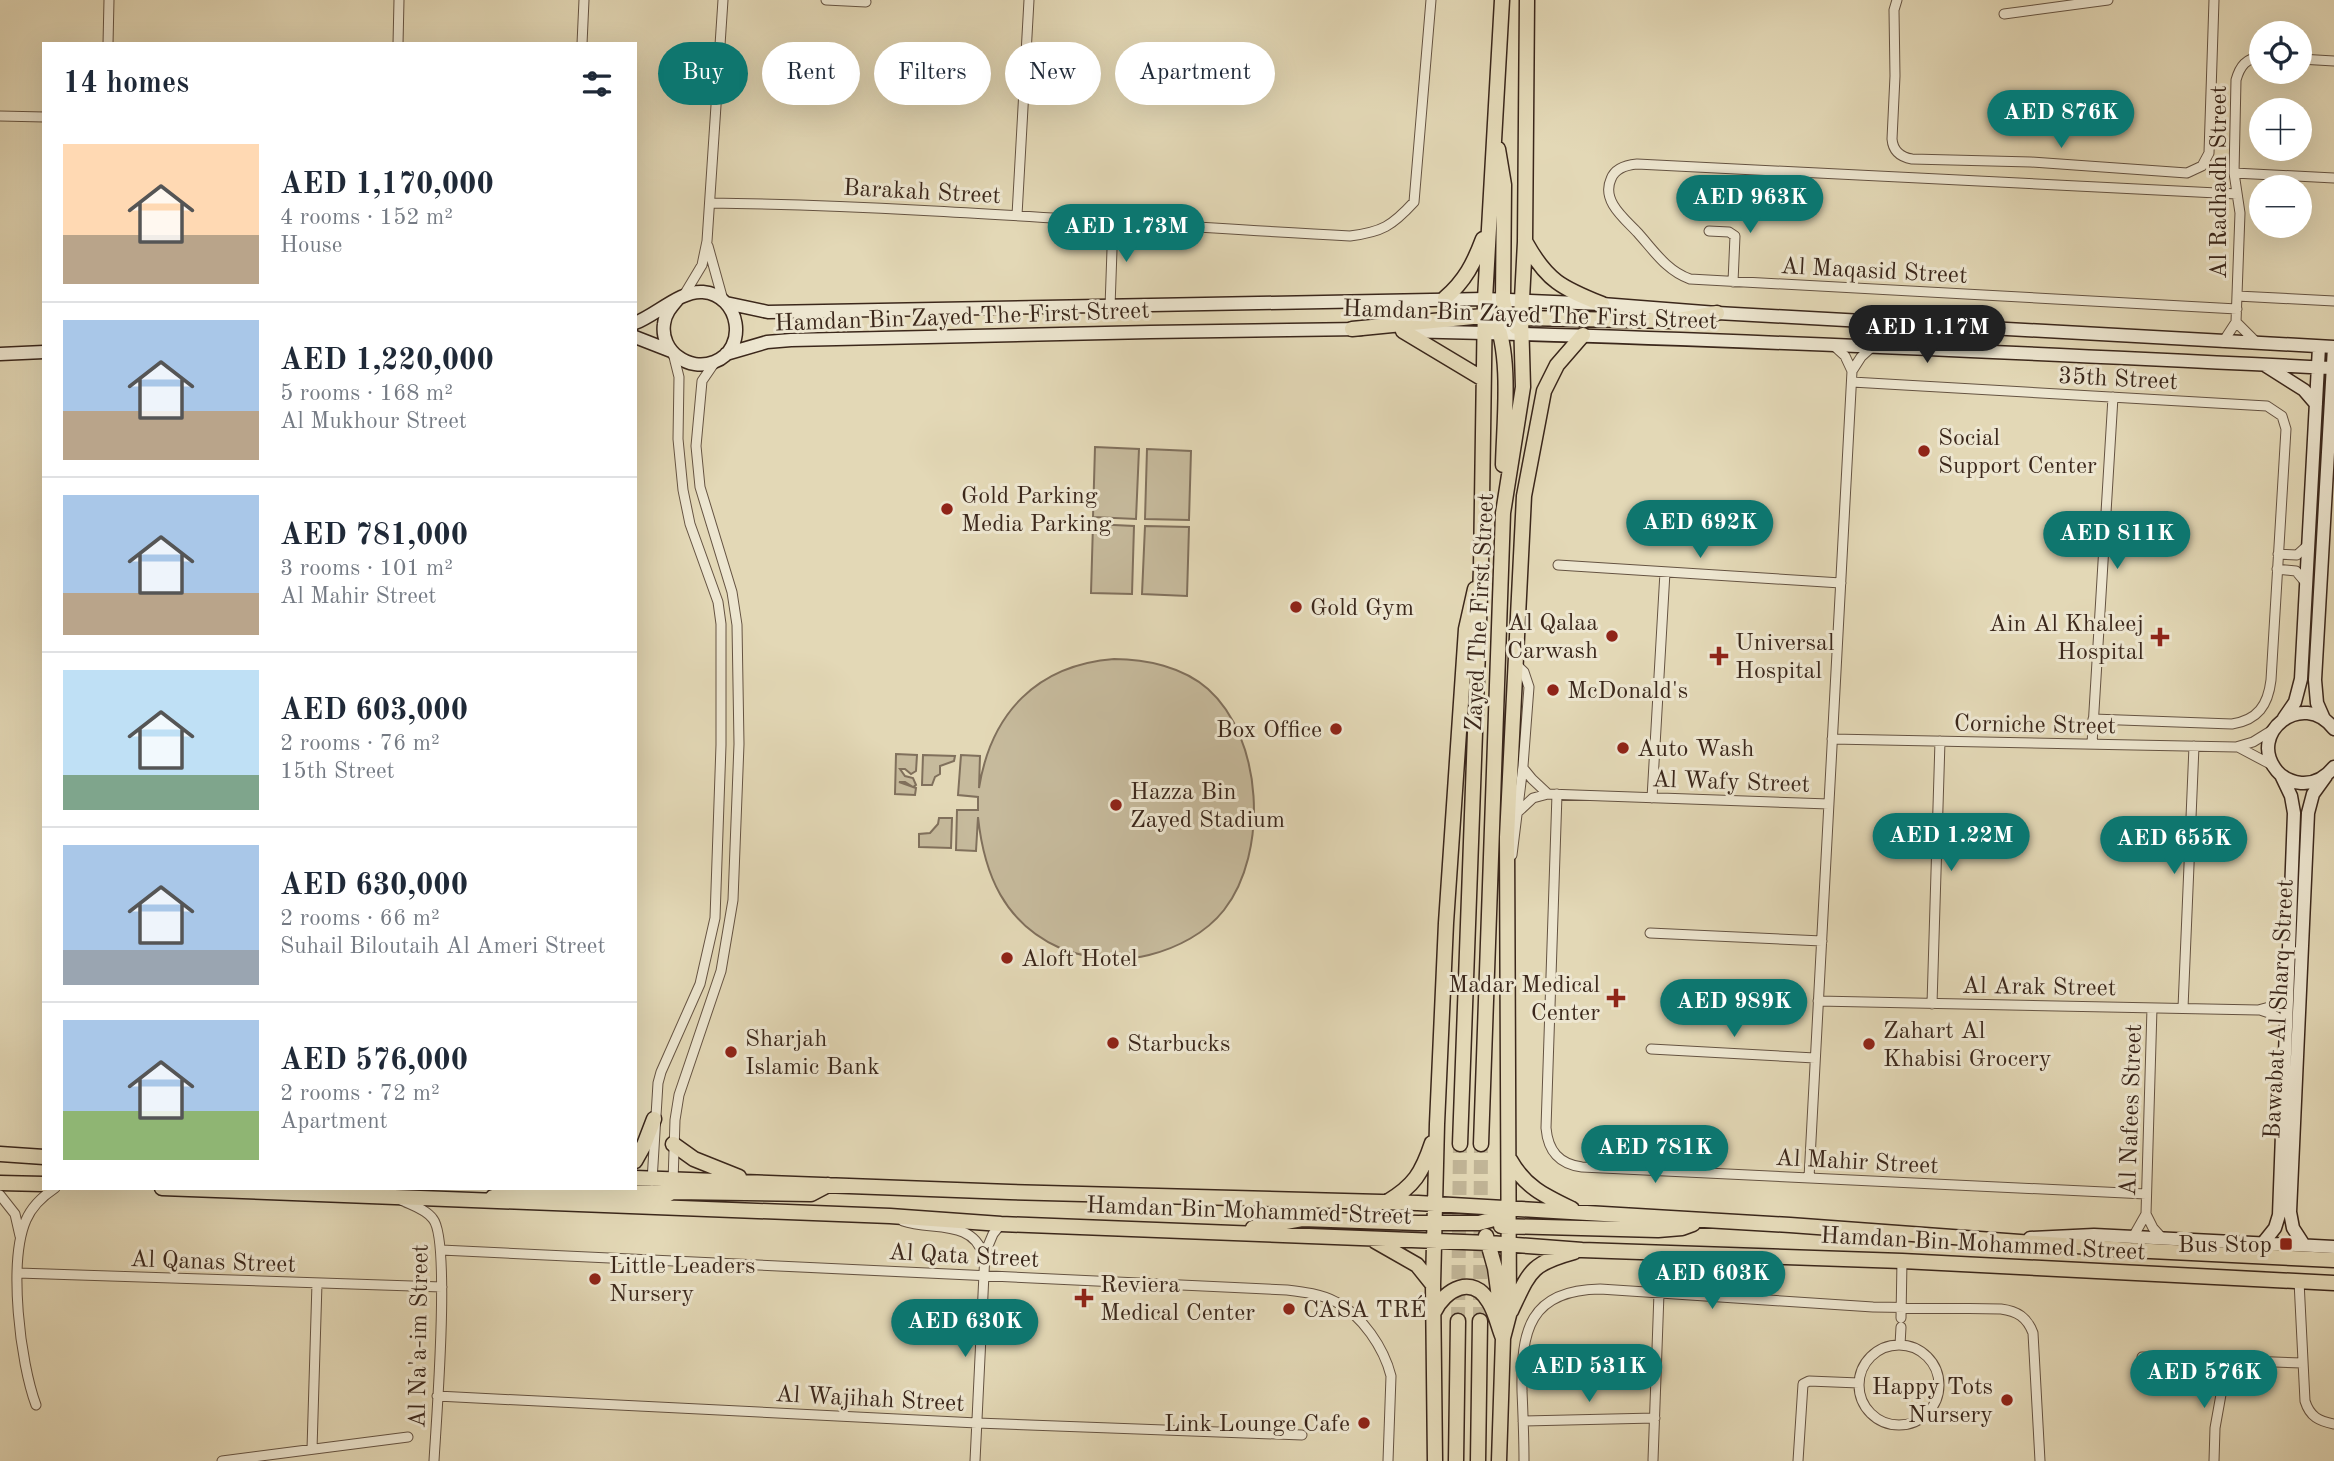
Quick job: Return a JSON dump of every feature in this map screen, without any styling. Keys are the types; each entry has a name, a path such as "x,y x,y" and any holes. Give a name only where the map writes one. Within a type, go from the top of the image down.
{"main road":[{"name":"Zayed The First Street","path":"1481,1144 1503,513 1522,387 1521,333 1485,299 1502,0"},
{"name":"Zayed The First Street","path":"1460,1143 1481,568 1484,333 1522,301 1527,0"},
{"path":"1494,129 1504,185 1503,513"},
{"path":"1445,299 1471,270 1488,228"},
{"path":"1525,242 1546,275 1576,294 1601,304"},
{"path":"637,322 660,312 680,298 704,292 725,302 736,323 736,334 726,354 715,362 697,365 637,338"},
{"path":"672,352 665,339 664,325 668,311 680,298"},
{"name":"Hamdan Bin Zayed The First Street","path":"725,302 768,312 1485,299"},
{"name":"Hamdan Bin Zayed The First Street","path":"1522,301 2334,347"},
{"path":"1352,329 1502,317 1689,320 1717,313"},
{"name":"Hamdan Bin Zayed The First Street","path":"726,354 767,342 791,340 1352,329 1484,333"},
{"path":"1403,331 1483,379"},
{"name":"Hamdan Bin Zayed The First Street","path":"1521,333 1833,344 2333,368"},
{"path":"1524,496 1544,391 1557,365 1583,335"},
{"path":"2319,347 2300,687 2295,702 2275,728 2269,743 2277,770 2299,783 2318,780 2332,770"},
{"path":"2334,347 2315,687 2317,703 2324,719 2334,729"},
{"path":"0,354 42,352"},
{"path":"2263,365 2304,390 2316,404"},
{"path":"1509,1315 1506,987 1508,790 1524,496 1522,387"},
{"path":"1435,1461 1433,1285 1446,923 1465,629 1481,568"},
{"path":"2284,719 2300,713 2309,713 2324,719"},
{"name":"Bawabat Al Sharq Street","path":"2263,1243 2275,1228 2278,1215 2294,813 2291,796 2277,770"},
{"name":"Bawabat Al Sharq Street","path":"2304,1245 2293,1228 2290,1212 2307,841 2310,802 2332,770"},
{"path":"637,1158 645,1145 654,1119"},
{"path":"1386,1202 1404,1192 1416,1179 1427,1158 1437,1125"},
{"path":"673,1144 704,1165 754,1182"},
{"path":"0,1154 42,1157"},
{"path":"1509,1157 1523,1180 1551,1200 1579,1213"},
{"name":"Hamdan Bin Mohammed Street","path":"637,1180 672,1208 1489,1243 1582,1250 1902,1261 2334,1283"},
{"name":"Hamdan Bin Mohammed Street","path":"213,1190 484,1200 651,1193 673,1186 754,1182 1386,1202 1700,1220 2130,1250 2334,1260"},
{"path":"0,1183 42,1184"},
{"path":"651,1193 662,1196 673,1186 811,1194 829,1184"},
{"path":"1436,1204 1462,1211 1480,1225 1489,1243 1497,1280 1503,1338 1499,1461"},
{"path":"1435,1241 1446,1231 1480,1225 1509,1209"},
{"path":"1241,1232 1268,1224 1302,1219 1658,1230 1682,1228 1700,1220"},
{"path":"2001,1241 2064,1236 2133,1237 2334,1247"},
{"path":"1367,1238 1417,1265 1433,1285"},
{"path":"1503,1338 1509,1315 1527,1279 1538,1264 1582,1250"},
{"path":"1433,1314 1440,1300 1451,1290 1466,1287 1473,1289 1490,1303 1503,1338"},
{"path":"1457,1461 1458,1321"},
{"path":"1478,1461 1480,1321"}],"street":[{"path":"108,42 109,0"},
{"path":"398,42 399,0"},
{"path":"582,42 584,0"},
{"path":"680,298 697,276 707,241 723,0"},
{"path":"826,0 866,2"},
{"path":"1017,215 1029,0"},
{"name":"Barakah Street","path":"710,202 1113,220 1350,236 1376,233 1394,223 1413,202 1431,0"},
{"path":"1897,0 1894,10 1892,139 1896,150 1903,157 2031,162 2187,173 2202,166 2209,153 2214,0"},
{"path":"2004,14 2108,0"},
{"name":"Al Radhadh Street","path":"2223,342 2236,321 2240,213 2234,173 2239,71 2249,60"},
{"path":"2312,60 2334,61"},
{"path":"0,116 42,117"},
{"name":"Al Maqasid Street","path":"2237,194 1637,164 1620,168 1614,174 1608,191 1615,208 1667,266 1690,279 2237,309"},
{"path":"2234,173 2334,178"},
{"path":"1110,307 1113,220"},
{"path":"1709,231 1729,232 1735,236 1733,282"},
{"path":"707,241 713,271 725,302"},
{"path":"2237,296 2334,301"},
{"path":"2236,321 2258,344"},
{"path":"1809,1178 1852,382 1852,371 1845,356 1833,344"},
{"path":"1852,371 1861,357 1873,346"},
{"path":"651,1193 654,1119 661,1072 700,984 715,918 721,745 720,616 716,595 690,524 683,490 678,439 680,377 672,352"},
{"path":"672,1208 673,1144 679,1095 725,958 733,900 739,744 737,625 732,592 700,487 696,446 702,381 715,362"},
{"name":"35th Street","path":"1852,382 2267,406 2282,416 2286,429 2278,554"},
{"path":"2092,744 2113,397"},
{"path":"2093,719 2232,724 2245,722 2256,716 2269,693 2278,554 2297,555 2308,545"},
{"path":"1558,565 1841,583"},
{"path":"2277,569 2296,571 2306,583"},
{"path":"1652,798 1665,572"},
{"path":"1508,884 1523,767 1529,687 1524,672 1515,663"},
{"name":"Corniche Street","path":"1832,739 2236,747 2253,742 2275,728"},
{"path":"1932,1004 1940,741"},
{"path":"2183,1008 2194,746"},
{"name":"Corniche Street","path":"2236,747 2255,754 2277,770"},
{"path":"1523,767 1532,779 1552,794"},
{"path":"1518,812 1533,798 1552,794"},
{"name":"Al Wafy Street","path":"1552,794 1829,804"},
{"name":"Al Mahir Street","path":"1552,794 1546,1128 1552,1151 1564,1163 1572,1166 2146,1194"},
{"path":"1650,933 1822,941"},
{"name":"Al Arak Street","path":"2258,1010 2273,1006 2286,998"},
{"name":"Al Arak Street","path":"1818,1002 2258,1010 2273,1014 2285,1022"},
{"name":"Al Nafees Street","path":"2152,1008 2146,1214 2149,1222 2163,1238"},
{"path":"1651,1049 1815,1058"},
{"path":"36,1405 23,1363 18,1273 21,1239 31,1210 52,1190"},
{"path":"0,1195 15,1214 21,1239"},
{"name":"Al Na'a-im Street","path":"392,1197 426,1212 438,1227 442,1287 434,1461"},
{"name":"Al Nafees Street","path":"2133,1237 2146,1214"},
{"path":"890,1216 915,1225 969,1233 980,1244 985,1260"},
{"path":"975,1461 983,1276 989,1240 1001,1224"},
{"name":"Al Qata Street","path":"441,1250 1287,1290 1327,1298 1353,1315 1375,1341 1388,1363 1391,1376 1388,1461"},
{"path":"1900,1345 1902,1261"},
{"name":"Al Qanas Street","path":"18,1273 442,1287"},
{"path":"2299,1281 2302,1363 2307,1406 2317,1420 2334,1424"},
{"path":"312,1449 317,1283"},
{"path":"1524,1461 1523,1346 1532,1322 1548,1303 1577,1290 1600,1289 1901,1317 2010,1310 2018,1313 2030,1325 2033,1340 2040,1461"},
{"path":"1647,1461 1655,1461 1659,1293"},
{"path":"1900,1345 1922,1353 1936,1372 1937,1395 1925,1415 1904,1424 1881,1421 1864,1405 1859,1383 1863,1368 1872,1356 1885,1348 1900,1345"},
{"path":"2142,1357 2302,1363"},
{"path":"2214,1461 2215,1428 2227,1361"},
{"path":"1798,1461 1803,1384 1809,1381 1859,1383"},
{"name":"Al Wajihah Street","path":"437,1396 977,1423 1302,1435"},
{"path":"1523,1420 1655,1418"},
{"path":"222,1461 408,1437"}],"shaded area":[{"path":"1095,447 1139,449 1136,519 1093,517"},
{"path":"1147,449 1191,451 1189,520 1145,519"},
{"path":"1093,524 1134,526 1132,594 1091,593"},
{"path":"1145,526 1189,527 1187,596 1142,594"},
{"name":"Hazza Bin Zayed Stadium","path":"1114,659 1164,666 1187,675 1208,689 1226,710 1240,736 1249,765 1254,796 1248,858 1238,886 1224,910 1209,926 1180,944 1149,955 1115,959 1070,952 1041,938 1024,925 1011,911 992,877 985,858 978,817 976,851 956,850 957,810 978,810 978,797 958,795 961,755 980,756 979,788 994,737 1022,698 1062,671 1087,663"},
{"path":"896,754 917,755 916,771 911,774 900,769 905,776 913,778 916,785 913,787 916,788 915,795 895,794"},
{"path":"923,755 955,756 954,761 940,766 940,774 935,777 932,785 922,785"},
{"path":"939,818 952,818 951,848 919,847 919,834 930,833 938,824"}],"tunnel":[{"path":"1458,1321 1460,1144"},
{"path":"1480,1321 1481,1144"}],"place":[{"name":"Social Support Center","path":"1924,451"},
{"name":"Gold Parking Media Parking","path":"947,509"},
{"name":"Gold Gym","path":"1296,607"},
{"name":"Al Qalaa Carwash","path":"1612,636"},
{"name":"Ain Al Khaleej Hospital","path":"2160,637"},
{"name":"Universal Hospital","path":"1719,656"},
{"name":"McDonald's","path":"1553,690"},
{"name":"Box Office","path":"1336,729"},
{"name":"Auto Wash","path":"1623,748"},
{"name":"Hazza Bin Zayed Stadium","path":"1116,805"},
{"name":"Aloft Hotel","path":"1007,958"},
{"name":"Madar Medical Center","path":"1616,998"},
{"name":"Starbucks","path":"1113,1043"},
{"name":"Zahart Al Khabisi Grocery","path":"1869,1044"},
{"name":"Sharjah Islamic Bank","path":"731,1052"},
{"name":"Bus Stop","path":"2286,1244"},
{"name":"Little Leaders Nursery","path":"595,1279"},
{"name":"Reviera Medical Center","path":"1084,1298"},
{"name":"CASA TRÉ","path":"1289,1309"},
{"name":"Happy Tots Nursery","path":"2007,1400"},
{"name":"Link Lounge Cafe","path":"1364,1423"}]}
